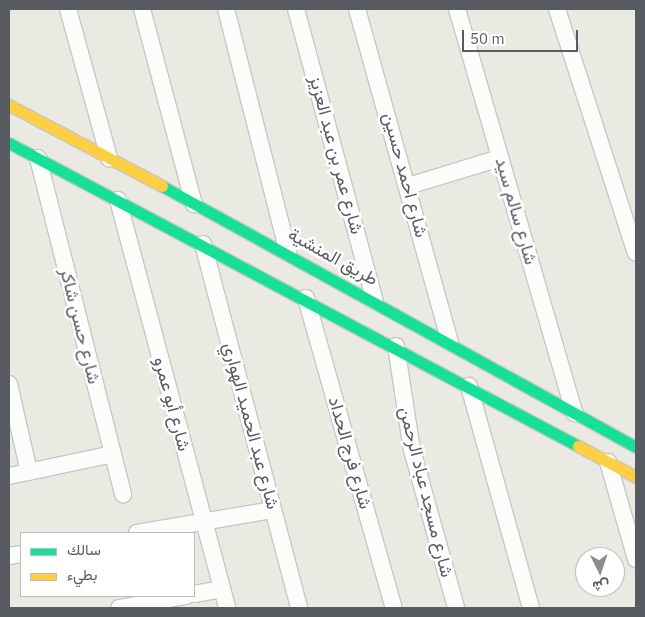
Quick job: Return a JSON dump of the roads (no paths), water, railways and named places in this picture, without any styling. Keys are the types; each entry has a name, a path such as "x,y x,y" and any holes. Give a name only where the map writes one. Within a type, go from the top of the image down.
{"street":[{"path":"68,9 109,158"},
{"path":"142,9 194,204"},
{"path":"226,9 288,252"},
{"name":"شارع عمر بن عبد العزيز","path":"296,9 375,301"},
{"name":"شارع احمد حسين","path":"357,9 450,341"},
{"name":"شارع سالم سيد","path":"457,9 574,413"},
{"path":"557,9 636,253"},
{"name":"طريق المنشية","path":"9,105 288,252 450,341 636,447"},
{"path":"9,143 306,298 636,477"},
{"name":"شارع حسن شاكر","path":"38,158 122,494"},
{"path":"408,186 500,158"},
{"name":"شارع أبو عمرو","path":"118,200 226,608"},
{"name":"شارع عبد الحميد الهواري","path":"203,244 299,608"},
{"name":"شارع فرج الحداد","path":"306,298 394,608"},
{"name":"شارع مسجد عباد الرحمن","path":"396,346 412,450 456,608"},
{"path":"9,384 29,472"},
{"path":"469,386 531,608"},
{"path":"9,476 112,454"},
{"path":"608,462 636,559"},
{"path":"144,532 273,510"},
{"path":"195,594 222,589"},
{"path":"119,608 180,597"}]}
